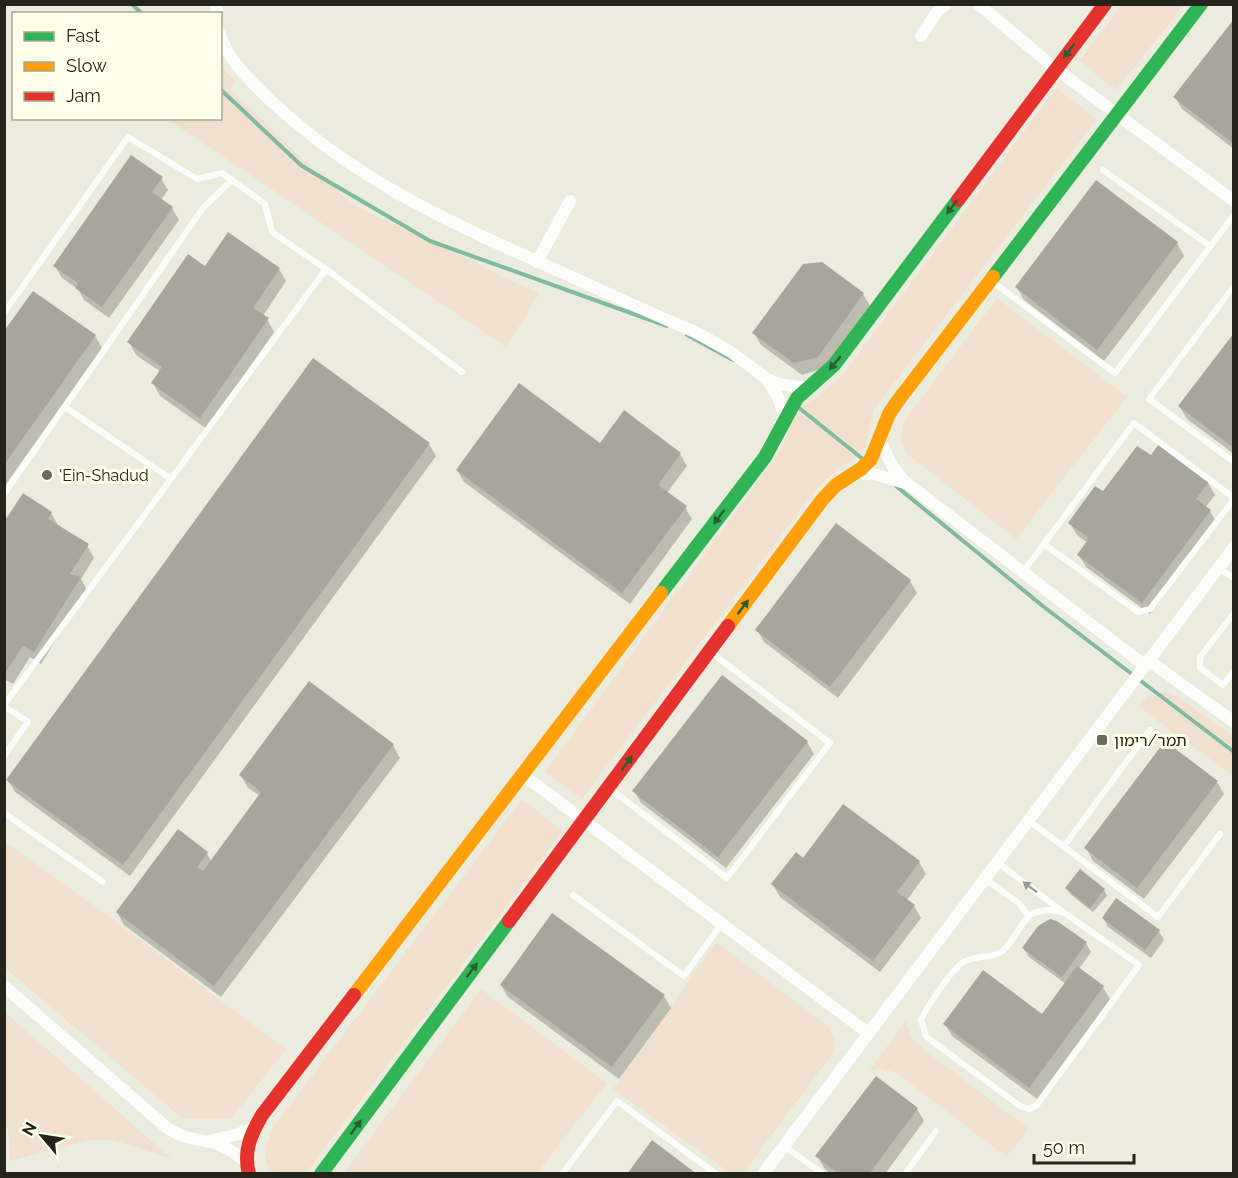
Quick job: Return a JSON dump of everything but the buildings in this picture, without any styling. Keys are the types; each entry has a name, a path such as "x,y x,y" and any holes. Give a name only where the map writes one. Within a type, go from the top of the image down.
{"street":[{"path":"921,36 937,12 946,4"},
{"path":"978,4 1056,69 1233,201"},
{"path":"247,1167 247,1145 275,1097 765,457 797,398 834,365 1105,4"},
{"path":"321,1173 822,500 836,485 861,469 871,459 897,402 1202,4"},
{"path":"222,38 232,61 289,117 335,154 406,200 452,224 695,332 731,352 767,379 780,384 808,388"},
{"path":"537,262 570,201"},
{"path":"767,379 779,399 785,418"},
{"path":"879,438 893,467 907,483 1023,572 1233,722"},
{"path":"853,473 874,474 907,483"},
{"path":"763,1173 1233,547"},
{"path":"522,774 868,1033"},
{"path":"4,986 166,1127 187,1138 224,1147 247,1167"},
{"path":"205,1142 238,1134 256,1126"}],"lane":[{"path":"4,313 128,137 197,179 222,173 232,180 265,204 272,232 326,269 462,372"},
{"path":"1103,170 1210,246"},
{"path":"4,494 203,208 232,180"},
{"path":"990,280 1115,373 1233,215"},
{"path":"4,756 28,722 4,706 326,269"},
{"path":"1233,286 1149,399 1233,462"},
{"path":"65,407 171,479"},
{"path":"1023,572 1134,423 1233,498 1150,609 1144,612 1138,612 1044,544"},
{"path":"1218,567 1233,578"},
{"path":"1233,613 1200,657 1200,668 1223,685 1233,671"},
{"path":"609,788 728,878 830,743 709,651"},
{"path":"1064,846 1150,730"},
{"path":"4,813 104,882"},
{"path":"1028,820 1158,917 1220,834"},
{"path":"996,862 1139,965 1037,1105 1029,1109 1020,1106 932,1041 926,1036 921,1020 925,1010 963,961 1000,953 1034,913 1048,910 1063,912"},
{"path":"984,878 1020,904 1029,917"},
{"path":"573,895 684,976 722,923"},
{"path":"562,1173 617,1101 716,1173"},
{"path":"905,1173 936,1131"},
{"path":"784,1146 823,1173"}],"shaded area":[{"path":"1122,5 1184,5 1116,90 1079,61"},
{"path":"222,68 236,82 230,89 299,156 358,208 539,294 506,347 168,120 222,120"},
{"path":"1056,88 1097,119 874,409 865,447 854,460 841,467 816,489 582,799 545,772 781,450 795,416 808,402 819,396 842,376"},
{"path":"997,298 1127,397 1016,539 906,453 900,438 904,421"},
{"path":"1163,692 1177,696 1233,736 1233,776 1139,707 1147,696"},
{"path":"522,799 563,831 306,1173 274,1173 266,1163 265,1157 274,1126"},
{"path":"5,842 286,1049 231,1119 182,1118 5,968"},
{"path":"716,942 829,1027 835,1039 833,1053 743,1173 730,1173 613,1089"},
{"path":"481,989 607,1083 537,1173 344,1173"},
{"path":"4,1012 172,1159 113,1140 90,1140 10,1161 8,1128 4,1128"},
{"path":"907,1019 909,1031 920,1047 1029,1129 1006,1157 897,1073 880,1068 869,1071"}],"waterway":[{"path":"132,4 140,12"},
{"path":"222,91 302,166 430,241 667,326"},
{"path":"687,335 733,360"},
{"path":"798,407 864,460"},
{"path":"896,486 1044,607 1234,752"}],"traffic: fast":[{"path":"993,277 1201,4"},
{"path":"661,593 765,457 797,398 834,365 958,200"},
{"path":"321,1174 509,921"}],"traffic: slow":[{"path":"728,626 822,500 836,485 861,469 871,459 889,414 897,402 993,277"},
{"path":"354,995 661,593"}],"traffic: jam":[{"path":"958,200 1105,4"},
{"path":"509,921 728,626"},
{"path":"249,1174 247,1166 249,1143 262,1115 354,995"}],"place":[{"name":"'Ein-Shadud","path":"47,475"},
{"name":"תמר/רימון","path":"1102,740"}]}
